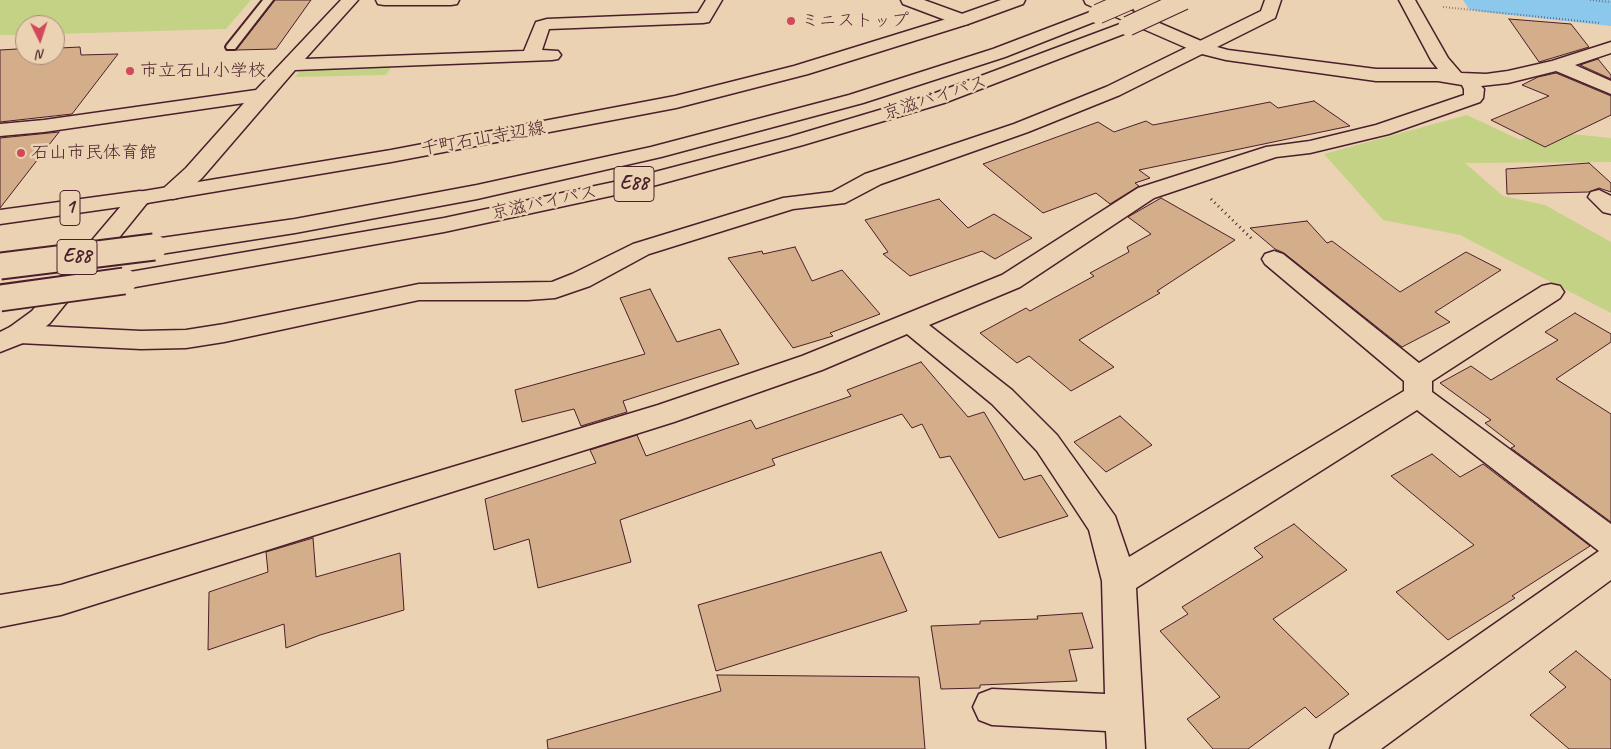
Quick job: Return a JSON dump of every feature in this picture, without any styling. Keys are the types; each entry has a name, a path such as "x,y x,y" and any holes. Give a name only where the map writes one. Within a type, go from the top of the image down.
{"main road":[{"path":"173,192 194,173 289,65 350,0"},
{"path":"384,0 451,0"},
{"path":"531,56 542,26 553,23 703,18 714,0"},
{"path":"909,0 962,20"},
{"name":"千町石山寺辺線","path":"140,198 391,156 676,102 801,70 962,20 1017,0"},
{"name":"京滋バイパス","path":"0,266 295,226 477,192 654,153 856,99 999,53 1095,7 1130,0"},
{"name":"京滋バイパス","path":"0,298 124,280 444,225 630,185 796,141 937,99 1056,56 1184,0"},
{"path":"10,338 186,339 224,333 420,292 528,292 556,290 581,280 641,249 791,203 837,198 873,179 1021,128 1113,91 1269,14 1273,0"},
{"path":"0,611 61,600 664,414 812,363 1011,281 1146,193 1272,151 1310,148 1382,130 1473,98 1474,89 1440,60 1408,1"},
{"path":"1095,7 1202,48 1226,55 1376,75 1438,75 1486,80 1508,77 1558,65 1611,47"},
{"path":"289,65 552,55"},
{"path":"1558,65 1611,88"},
{"path":"0,130 44,126 262,95"},
{"path":"10,338 41,317 140,198"},
{"name":"1","path":"0,217 140,198"},
{"path":"1274,260 1418,387 1611,542"},
{"path":"1119,581 1418,387 1551,292"},
{"path":"910,323 1002,397 1047,443 1104,526 1119,581 1126,749"},
{"path":"1349,749 1611,561"},
{"path":"992,707 1125,713"}],"lane":[{"path":"231,47 268,0"}],"path":[{"path":"1590,0 1611,2"},
{"path":"1408,1 1601,23"},
{"path":"1208,197 1253,240"}],"green space":[{"path":"0,0 251,0 226,29 65,34 65,15 15,15 15,35 0,35"},
{"path":"394,63 386,75 295,77 301,70 311,66"},
{"path":"1467,115 1520,140 1542,131 1611,138 1611,162 1465,163 1503,196 1545,205 1611,242 1611,313 1460,235 1383,220 1324,154"}],"building":[{"path":"275,0 311,0 276,49 236,50"},
{"path":"1509,19 1571,24 1589,47 1539,62"},
{"path":"80,47 81,55 118,54 72,114 0,122 0,50 15,49 15,65 65,65 65,48"},
{"path":"1598,59 1611,75 1611,79 1580,65"},
{"path":"1556,73 1611,96 1611,115 1545,147 1491,120 1549,96 1522,85 1538,77"},
{"path":"1314,101 1350,126 1139,170 1150,178 1135,183 1139,186 1110,204 1096,193 1043,213 983,164 1098,122 1114,132 1146,121 1153,125 1270,102 1278,108"},
{"name":"石山市民体育館","path":"59,132 0,208 0,138"},
{"path":"1589,163 1611,183 1611,192 1599,188 1589,192 1507,194 1506,169"},
{"path":"1161,198 1235,240 1157,291 1160,293 1079,340 1114,367 1071,391 1029,356 1017,363 980,333 1026,308 1030,311 1094,276 1090,273 1129,252 1127,247 1151,234 1128,217"},
{"path":"939,199 968,228 994,214 1032,238 995,259 982,251 910,276 883,254 888,252 865,220"},
{"path":"1307,221 1327,243 1332,241 1400,292 1466,252 1501,270 1435,312 1450,322 1402,347 1250,228"},
{"path":"795,247 812,281 842,270 880,314 830,333 833,336 793,348 728,258 762,251 763,254"},
{"path":"650,289 677,342 720,329 739,364 623,401 627,412 581,426 574,409 522,422 515,390 645,354 620,298"},
{"path":"1575,313 1611,334 1611,342 1556,379 1611,414 1611,522 1511,448 1515,446 1485,423 1491,420 1440,383 1471,366 1491,380 1558,340 1545,332"},
{"path":"921,362 968,417 984,412 1024,480 1041,475 1068,516 999,538 950,456 940,458 922,424 912,428 902,414 772,459 775,465 620,520 631,562 538,588 529,539 494,550 485,499 596,463 590,450 637,435 646,456 751,420 756,429 851,396 847,390"},
{"path":"1120,416 1152,445 1106,472 1074,442"},
{"path":"1432,454 1460,477 1483,464 1590,546 1512,596 1515,598 1448,640 1396,592 1474,545 1391,476"},
{"path":"1294,524 1347,570 1273,619 1349,694 1316,718 1305,707 1248,749 1213,749 1187,719 1220,697 1160,631 1188,614 1182,607 1263,557 1254,548"},
{"path":"313,538 316,577 400,553 404,610 320,635 286,648 284,624 208,650 209,592 268,572 266,552"},
{"path":"881,552 907,611 716,671 698,605"},
{"path":"1082,613 1093,648 1069,650 1077,681 980,685 980,688 941,689 931,626 980,624 980,621 1038,619 1037,616"},
{"path":"1576,651 1611,680 1611,749 1569,749 1530,715 1566,687 1549,672"},
{"path":"717,675 919,677 925,749 548,749 547,740 721,691"}],"waterway":[{"path":"1484,0 1611,13"}],"place":[{"name":"ミニストップ","path":"791,21"},
{"name":"市立石山小学校","path":"130,71"},
{"name":"石山市民体育館","path":"21,153"}]}
